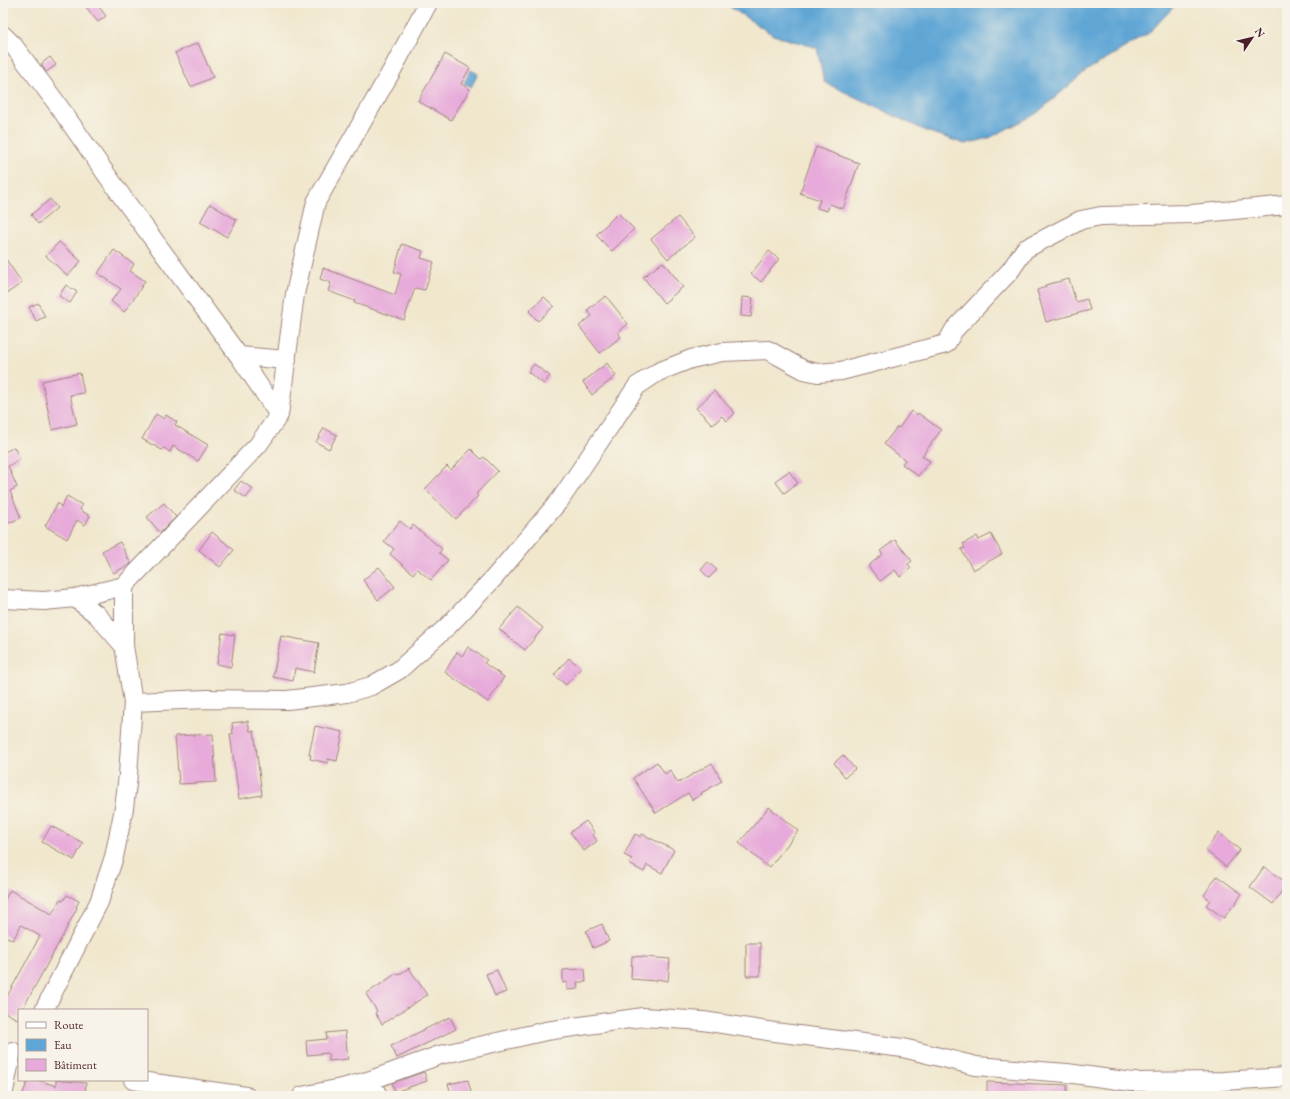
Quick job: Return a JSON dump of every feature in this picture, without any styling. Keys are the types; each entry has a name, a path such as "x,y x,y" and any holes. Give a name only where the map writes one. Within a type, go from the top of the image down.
{"street":[{"path":"3,599 44,601 75,598 124,586 258,445 279,415 295,294 316,202 391,72 428,3"},
{"path":"3,35 12,44 55,101 123,198 239,356 279,415"},
{"path":"133,702 208,699 286,700 339,694 371,686 399,670 448,626 493,580 560,500 637,386 658,372 692,359 722,352 768,350 804,370 818,373 841,371 946,344 954,330 1010,271 1026,250 1081,220 1100,216 1192,214 1287,205"},
{"path":"239,356 287,360"},
{"path":"45,1009 99,902 114,856 124,808 133,702 124,646 124,586"},
{"path":"75,598 97,615 124,646"},
{"path":"302,1096 332,1090 374,1088 440,1055 546,1031 643,1018 703,1021 774,1032 903,1048 976,1066 1066,1073 1132,1082 1223,1081 1287,1076"},
{"path":"3,1096 11,1051"},
{"path":"140,1081 246,1096"}],"water":[{"path":"727,3 1177,3 1149,33 1086,71 1036,114 989,138 965,144 926,131 824,82 817,48 773,35 730,7"},
{"path":"471,70 478,74 471,87 464,83"}],"building":[{"path":"83,3 96,3 106,16 98,22"},
{"path":"198,43 213,77 191,87 175,53"},
{"path":"445,54 470,68 461,84 470,89 451,120 418,101"},
{"path":"50,57 56,65 46,72 41,64"},
{"path":"816,147 859,163 843,209 830,204 827,211 817,208 820,200 800,193"},
{"path":"50,199 57,208 38,224 31,215"},
{"path":"210,204 237,220 227,237 200,222"},
{"path":"618,213 634,229 612,251 596,235"},
{"path":"678,217 695,237 668,259 651,239"},
{"path":"59,242 81,261 68,276 46,256"},
{"path":"402,244 423,251 421,258 434,262 425,290 415,288 404,320 354,303 355,301 328,291 331,283 320,279 323,268 395,295 401,274 394,272"},
{"path":"114,250 134,264 130,271 145,281 124,312 111,301 121,289 98,273"},
{"path":"769,251 779,259 761,282 751,274"},
{"path":"3,255 22,283 3,296"},
{"path":"663,262 683,287 664,303 643,277"},
{"path":"1069,279 1076,302 1087,299 1090,310 1046,322 1037,290 1046,287 1045,285"},
{"path":"66,285 77,292 70,303 59,296"},
{"path":"606,296 628,324 618,332 621,337 600,353 579,326 592,316 587,310"},
{"path":"544,297 554,306 538,321 529,311"},
{"path":"742,297 753,298 751,317 741,316"},
{"path":"38,303 45,317 36,321 29,307"},
{"path":"607,363 616,376 592,395 583,382"},
{"path":"534,364 550,376 544,384 528,372"},
{"path":"80,373 84,393 70,395 77,424 52,430 42,381"},
{"path":"714,391 735,413 727,421 722,416 713,425 696,408"},
{"path":"911,411 917,415 918,413 941,430 922,456 930,461 918,476 902,464 905,460 884,444 897,427 899,428"},
{"path":"156,414 164,419 166,415 177,422 175,425 208,445 198,461 173,446 170,452 164,448 162,450 142,439"},
{"path":"324,428 337,435 329,449 316,442"},
{"path":"14,447 20,459 8,466 17,487 10,491 21,518 3,525 3,453"},
{"path":"471,449 481,459 484,457 498,471 476,494 478,496 456,519 425,489 447,466 451,470"},
{"path":"789,471 798,483 784,493 775,481"},
{"path":"241,481 253,489 246,498 234,490"},
{"path":"67,496 82,505 80,510 90,516 85,525 77,520 67,539 45,526 58,503 61,507"},
{"path":"164,503 176,517 160,533 147,517"},
{"path":"400,521 410,529 413,525 442,549 439,553 448,560 431,580 417,569 413,574 390,554 394,549 384,541"},
{"path":"212,532 234,550 220,567 199,550"},
{"path":"991,534 1002,554 973,570 961,549 965,548 963,544 977,536 979,540"},
{"path":"895,540 912,561 908,564 911,568 900,577 895,570 880,581 868,566 883,554 880,551"},
{"path":"120,542 131,564 113,573 102,551"},
{"path":"708,562 717,570 709,578 701,570"},
{"path":"379,567 395,587 378,600 363,580"},
{"path":"518,607 543,628 525,650 499,629"},
{"path":"222,633 235,635 231,667 217,664"},
{"path":"281,636 319,643 314,672 295,668 293,681 273,677"},
{"path":"468,647 487,660 484,663 504,677 488,702 445,672 457,652 462,656"},
{"path":"569,658 581,668 566,685 554,675"},
{"path":"248,721 250,731 254,731 262,795 239,799 230,734 233,734 232,723"},
{"path":"315,726 343,732 337,761 328,759 328,763 310,759 311,755 309,755"},
{"path":"213,734 216,782 179,784 175,736"},
{"path":"843,755 855,769 845,777 834,763"},
{"path":"657,762 665,774 670,770 678,783 712,763 722,781 692,800 688,793 656,813 633,778"},
{"path":"769,807 798,831 769,868 739,843"},
{"path":"586,821 595,833 593,835 597,841 584,851 570,832"},
{"path":"51,826 83,843 74,860 42,842"},
{"path":"1219,833 1240,850 1226,867 1205,850"},
{"path":"635,834 641,837 642,834 674,850 662,873 647,865 644,872 629,864 632,859 624,855"},
{"path":"1264,867 1287,883 1273,904 1250,887"},
{"path":"1217,876 1242,894 1224,918 1206,905 1210,900 1204,895"},
{"path":"10,890 52,914 60,899 63,901 67,895 79,901 62,937 23,1009 18,1009 17,1019 3,1011 3,1004 40,936 21,925 13,940 3,935 3,903"},
{"path":"602,924 609,941 593,948 586,931"},
{"path":"746,943 760,943 760,976 746,976"},
{"path":"632,956 670,959 668,981 656,979 656,981 631,979"},
{"path":"409,968 427,995 382,1024 375,1013 377,1011 366,994 397,973 398,975"},
{"path":"585,969 586,982 577,982 578,989 567,990 567,982 563,983 563,970"},
{"path":"497,970 506,992 495,996 486,974"},
{"path":"450,1017 456,1029 397,1058 391,1046"},
{"path":"345,1031 348,1059 329,1061 328,1053 307,1055 306,1041 327,1039 326,1033"},
{"path":"424,1072 427,1081 395,1092 392,1083"},
{"path":"468,1080 472,1096 452,1096 448,1084"},
{"path":"28,1081 41,1081 56,1086 56,1081 86,1083 85,1096 22,1096"},
{"path":"987,1082 1067,1085 1067,1096 1003,1096 1003,1094 987,1094"}]}
